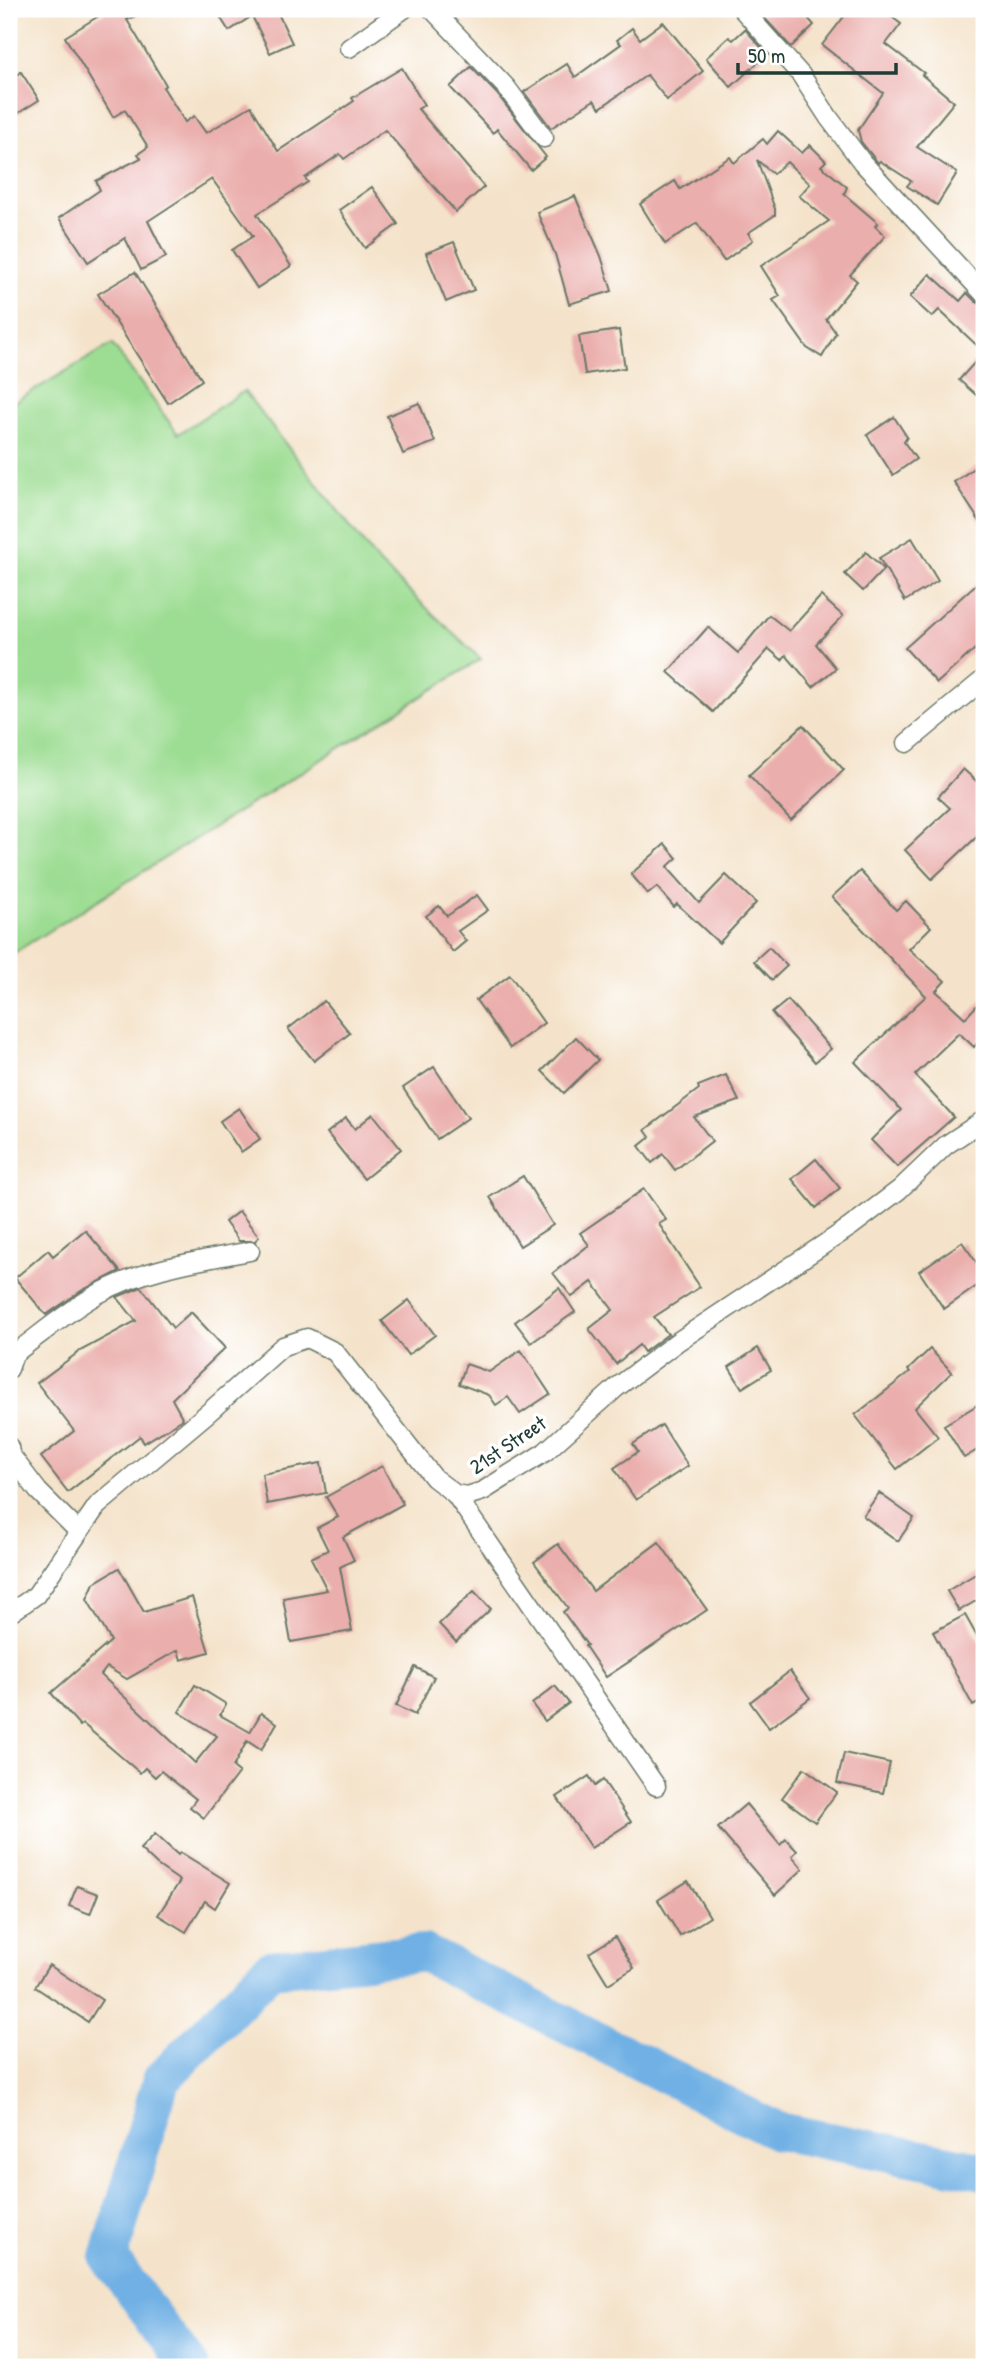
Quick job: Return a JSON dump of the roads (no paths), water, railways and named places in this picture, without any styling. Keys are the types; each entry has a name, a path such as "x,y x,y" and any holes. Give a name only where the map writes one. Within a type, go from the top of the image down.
{"street":[{"path":"349,48 404,9"},
{"path":"432,9 506,87 544,138"},
{"path":"742,9 801,75 862,162 984,294"},
{"path":"907,743 984,679"},
{"name":"21st Street","path":"9,1615 36,1595 97,1506 284,1346 307,1338 335,1352 434,1478 454,1494 467,1496 483,1491 545,1452 616,1388 677,1342 850,1227 899,1190 946,1145 984,1120"},
{"path":"9,1369 14,1354 97,1294 140,1274 250,1251"},
{"path":"9,1447 10,1454 38,1491 79,1532"},
{"path":"454,1494 656,1786"}],"waterway":[{"path":"190,2367 109,2258 161,2080 270,1969 424,1953 777,2131 984,2171"}]}
